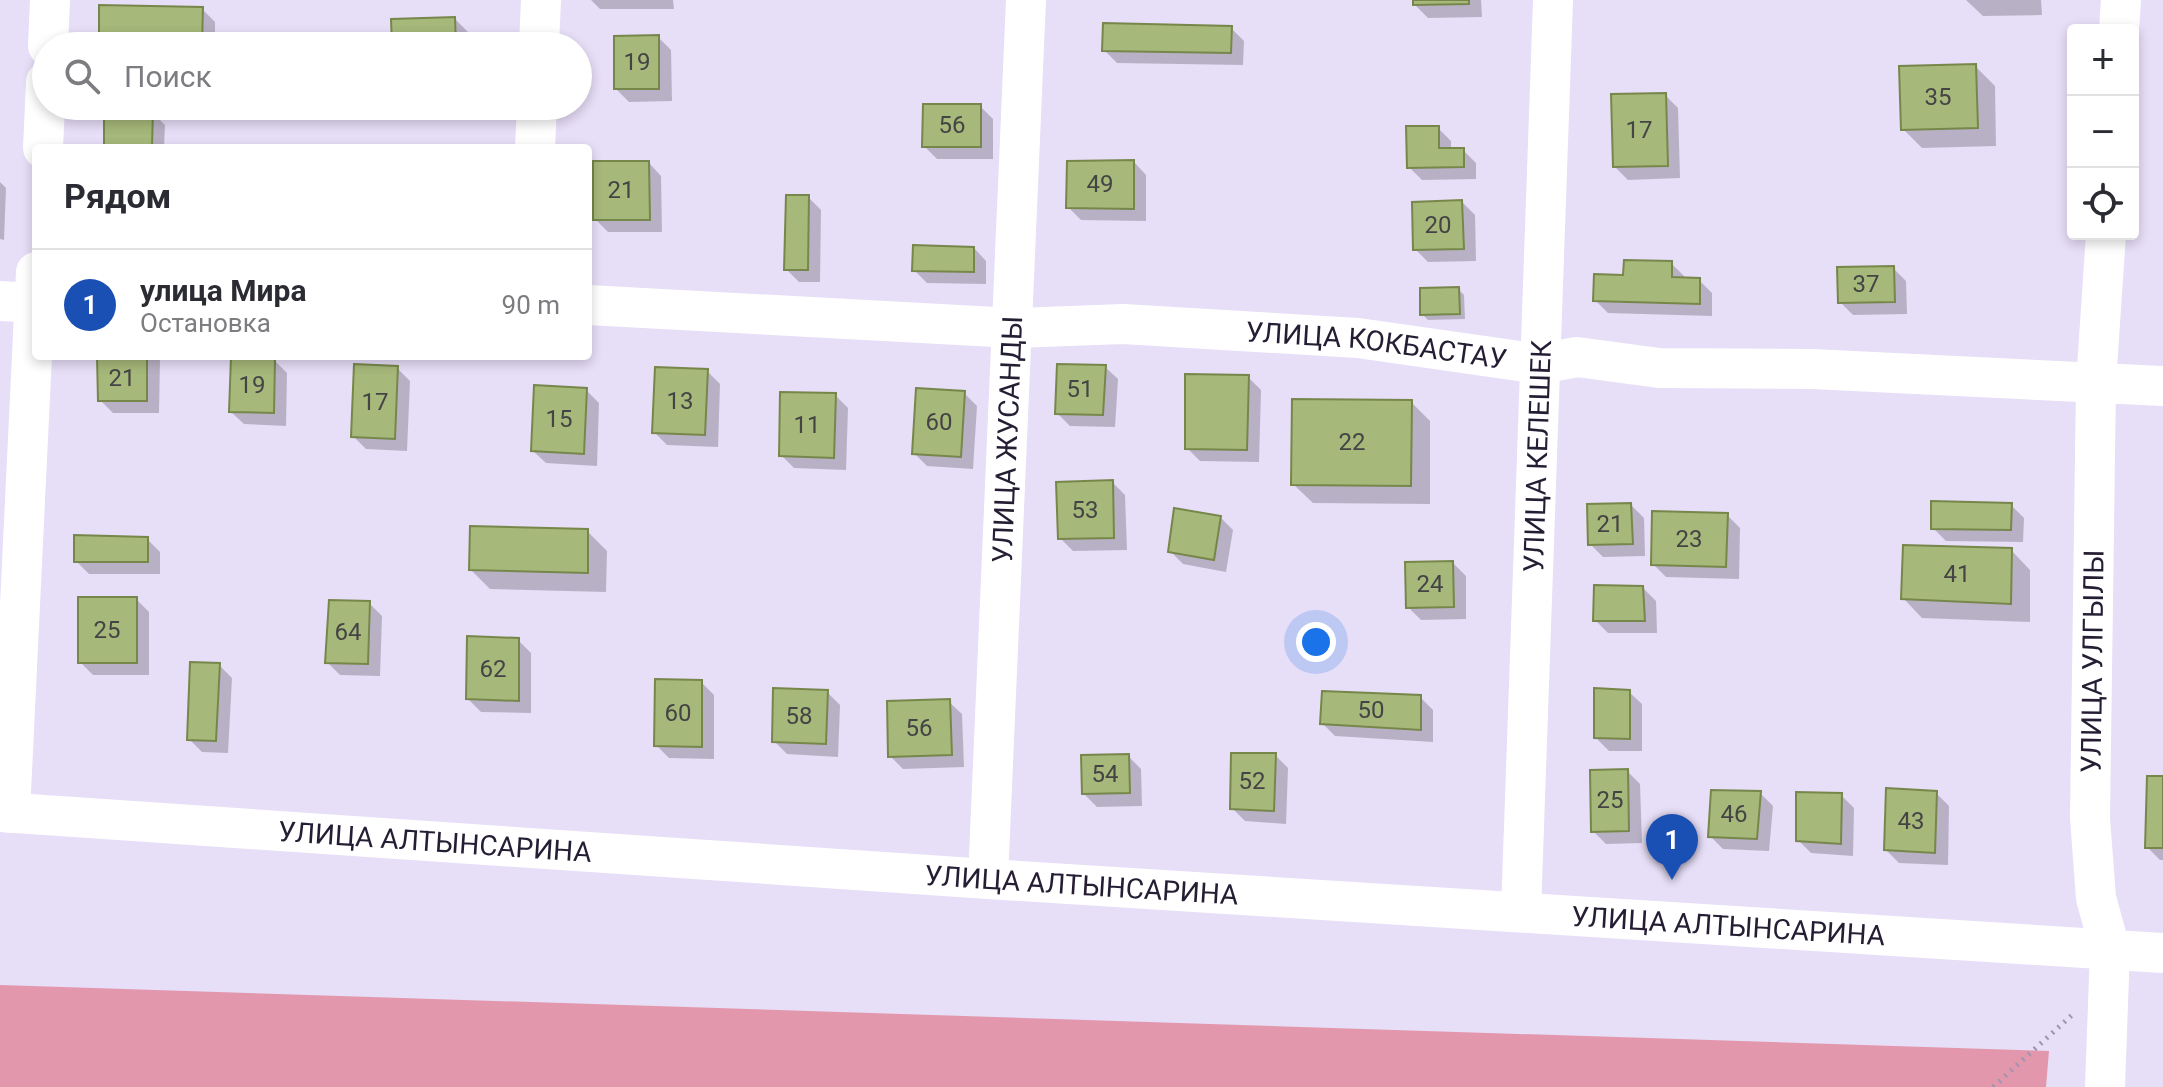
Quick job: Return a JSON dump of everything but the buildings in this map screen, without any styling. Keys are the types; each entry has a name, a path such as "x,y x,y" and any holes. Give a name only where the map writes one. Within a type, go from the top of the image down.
{"street":[{"path":"49,32 50,0"},
{"path":"540,32 541,0"},
{"name":"УЛИЦА ЖУСАНДЫ","path":"988,879 1026,0"},
{"name":"УЛИЦА КЕЛЕШЕК","path":"1521,912 1553,0"},
{"path":"2119,24 2121,0"},
{"path":"43,144 44,120"},
{"path":"535,144 536,120"},
{"name":"УЛИЦА УЛГЫЛЫ","path":"2105,1087 2110,949 2096,898 2090,818 2096,383 2106,240"},
{"path":"5,812 27,295"},
{"name":"УЛИЦА КОКБАСТАУ","path":"592,305 1014,328 1123,324 1358,338 1540,364 1577,357 1659,368 1812,369 2163,386"},
{"name":"УЛИЦА АЛТЫНСАРИНА","path":"5,812 988,879 2163,953"}],"path":[{"path":"1993,1087 2078,1009 2109,997"}],"shaded area":[{"path":"0,985 2049,1051 2046,1087 0,1087"}],"place":[{"name":"улица Мира","path":"1672,880"}]}
